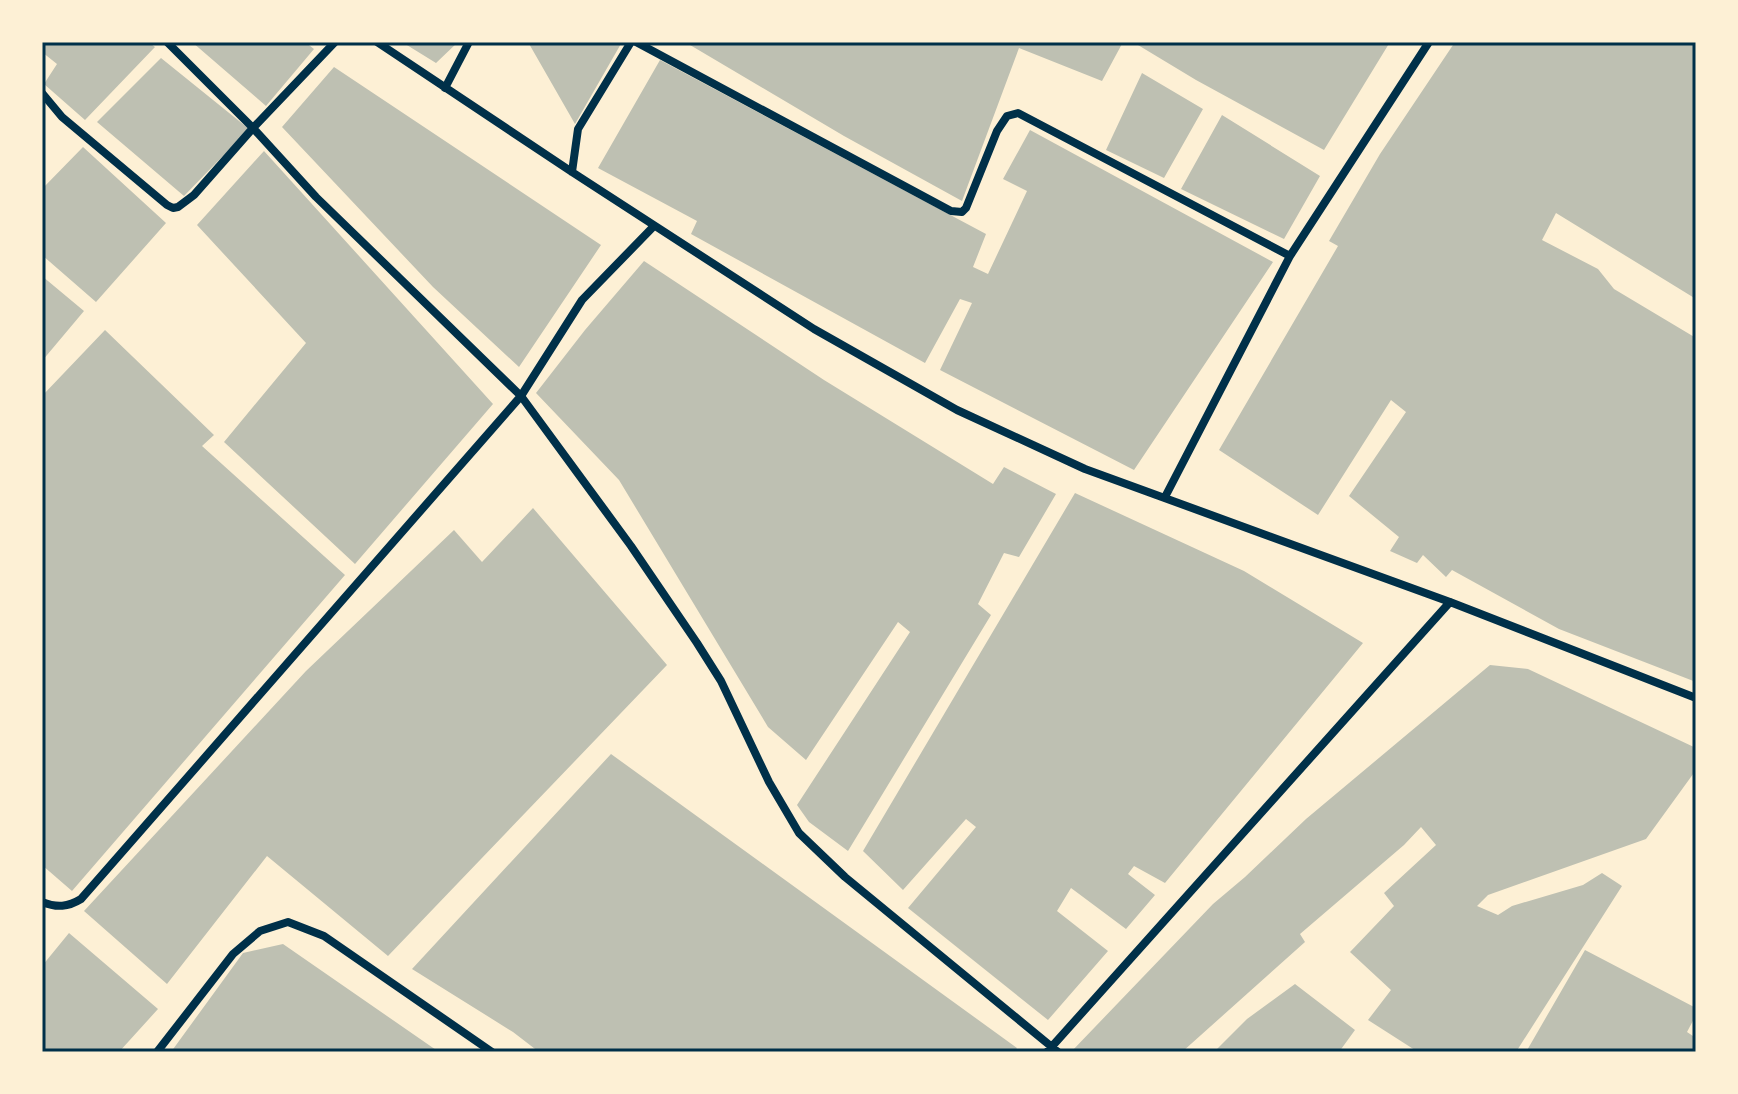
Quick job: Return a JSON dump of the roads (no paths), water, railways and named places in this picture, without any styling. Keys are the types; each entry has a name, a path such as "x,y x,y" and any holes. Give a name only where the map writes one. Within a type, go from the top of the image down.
{"street":[{"path":"167,42 316,197 521,396 697,643 721,681 769,782 799,833 845,877 1052,1050 1450,602"},
{"path":"42,93 62,117 173,208 194,195 335,42"},
{"path":"377,42 814,329 957,410 1085,469 1450,602 1696,698"},
{"path":"445,88 469,42"},
{"path":"572,172 578,129 633,42 951,211 962,212 966,208 997,131 1007,116 1018,113 1290,256"},
{"path":"1165,497 1290,256 1429,42"},
{"path":"42,902 70,906 81,899 521,396 582,300 654,226"},
{"path":"157,1052 233,954 260,931 288,922 324,936 492,1052"}]}
